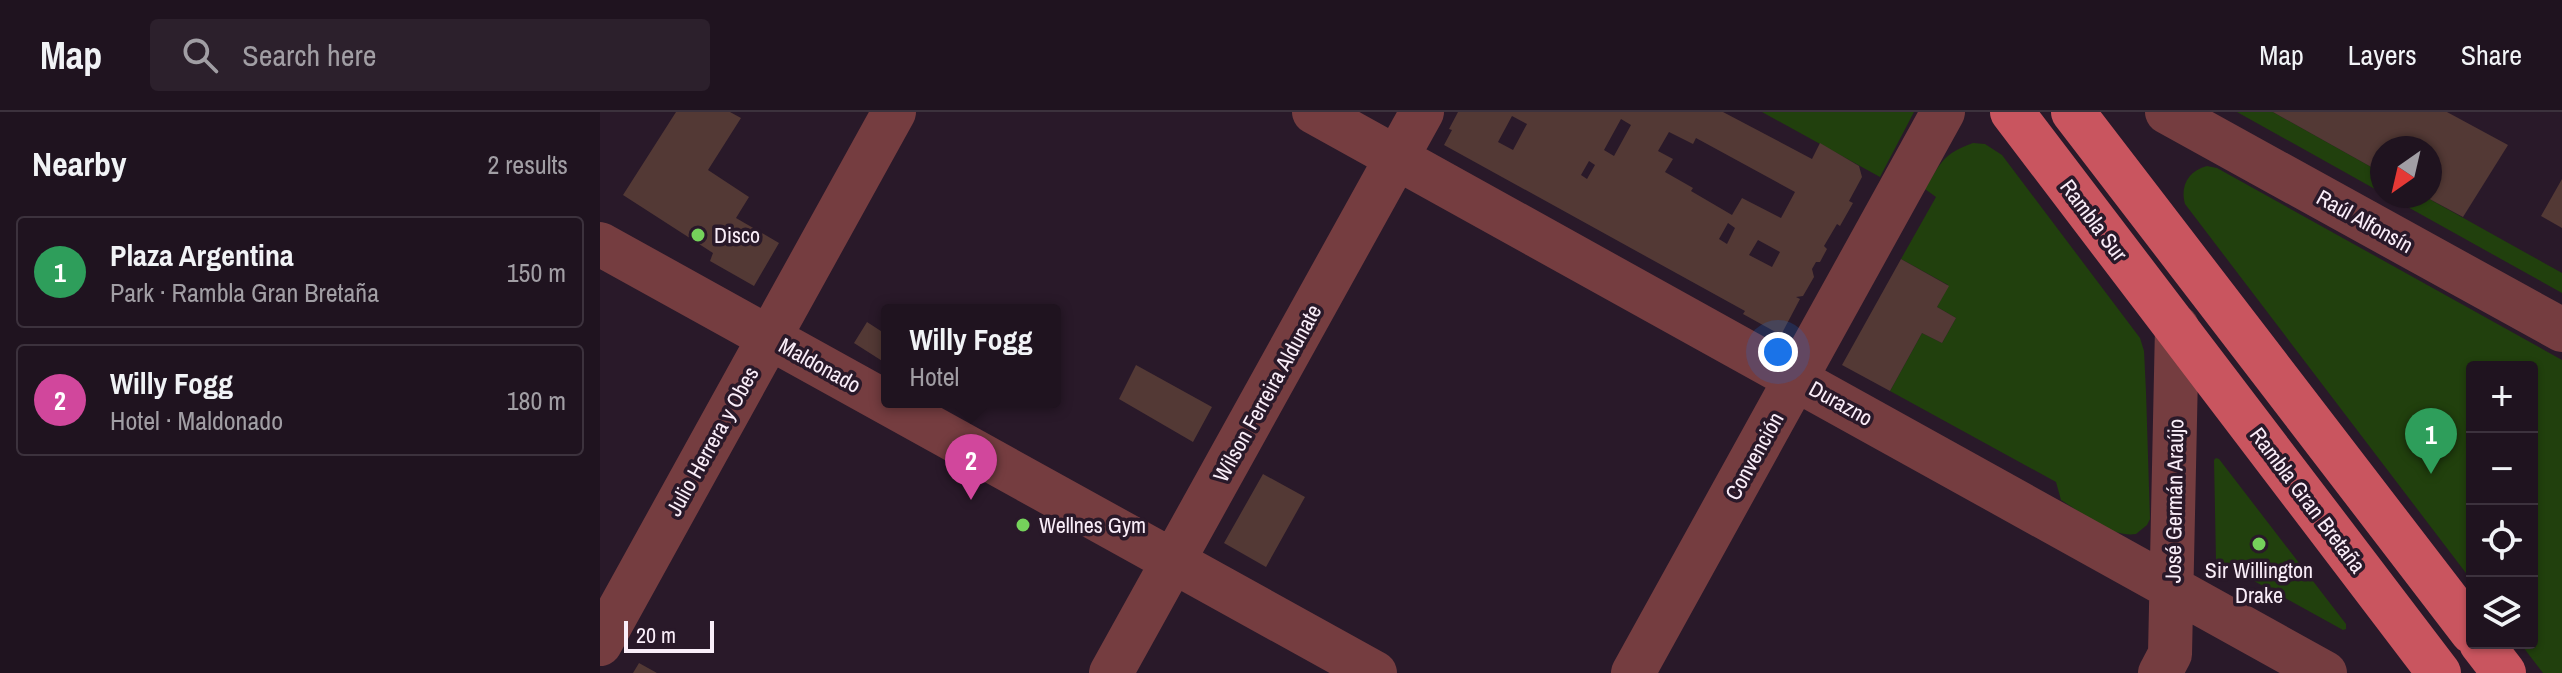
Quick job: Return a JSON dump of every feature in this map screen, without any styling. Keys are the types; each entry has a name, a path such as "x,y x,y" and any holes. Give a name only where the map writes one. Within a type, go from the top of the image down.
{"main road":[{"name":"Rambla Sur","path":"2012,112 2177,327"},
{"path":"2073,112 2466,624"},
{"name":"Rambla Gran Bretaña","path":"2177,327 2439,673"},
{"path":"2486,649 2504,673"}],"street":[{"name":"Julio Herrera y Obes","path":"600,644 894,112"},
{"name":"Durazno","path":"1314,112 2325,673"},
{"name":"Wilson Ferreira Aldunate","path":"1111,673 1422,112"},
{"name":"Convención","path":"1633,673 1943,112"},
{"name":"Raúl Alfonsín","path":"2167,112 2562,330"},
{"name":"Maldonado","path":"600,244 881,400"},
{"name":"José Germán Araújo","path":"2160,673 2170,654 2177,327"},
{"name":"Maldonado","path":"896,408 1375,673"}],"green space":[{"path":"1762,112 1914,112 1880,177"},
{"path":"2237,112 2273,112 2370,166 2370,186"},
{"path":"1973,143 1985,144 2002,155 2140,338 2144,351 2150,519 2136,534 2117,532 2097,523 2061,500 2056,482 1890,391 1922,333 1942,343 1956,318 1937,307 1948,285 1901,259 1936,197 1925,189 1935,172 1949,155"},
{"path":"2200,168 2217,168 2562,360 2562,673 2543,673 2525,649 2538,649 2538,361 2466,361 2466,573 2185,204 2187,180"},
{"path":"2442,206 2562,273 2562,293 2410,208"},
{"path":"2216,458 2346,624 2346,629 2216,560"}],"building":[{"path":"676,112 730,112 741,118 708,170 749,197 736,218 779,243 754,286 710,261 713,253 623,195"},
{"path":"1458,112 1723,112 1812,159 1820,143 1859,166 1862,177 1849,201 1853,203 1824,246 1827,249 1820,262 1816,262 1812,269 1814,277 1803,296 1796,297 1800,299 1781,335 1743,314 1745,311 1444,145 1452,130 1449,129","holes":["1512,116 1527,124 1513,150 1498,142","1621,119 1631,125 1614,156 1604,150","1669,132 1693,144 1696,138 1795,192 1781,218 1742,198 1732,215 1665,172 1673,159 1658,151","1589,161 1595,165 1587,179 1581,175","1728,223 1735,228 1727,244 1719,239","1758,240 1780,252 1772,267 1749,255"]},
{"path":"2273,112 2447,112 2508,145 2463,217 2442,206 2442,136 2370,136 2370,166"},
{"path":"2562,179 2562,228 2541,216"},
{"path":"1901,259 1949,286 1937,307 1956,318 1942,343 1922,333 1890,391 1842,365"},
{"path":"867,322 881,331 881,360 854,343"},
{"path":"1136,365 1212,407 1193,442 1119,399"},
{"path":"1263,474 1305,497 1266,567 1224,543"},
{"path":"639,663 657,673 633,673"}],"place":[{"name":"Disco","path":"698,235"},
{"name":"Plaza Argentina","path":"2431,474"},
{"name":"Willy Fogg","path":"971,500"},
{"name":"Wellnes Gym","path":"1023,525"},
{"name":"Sir Willington Drake","path":"2259,544"}]}
